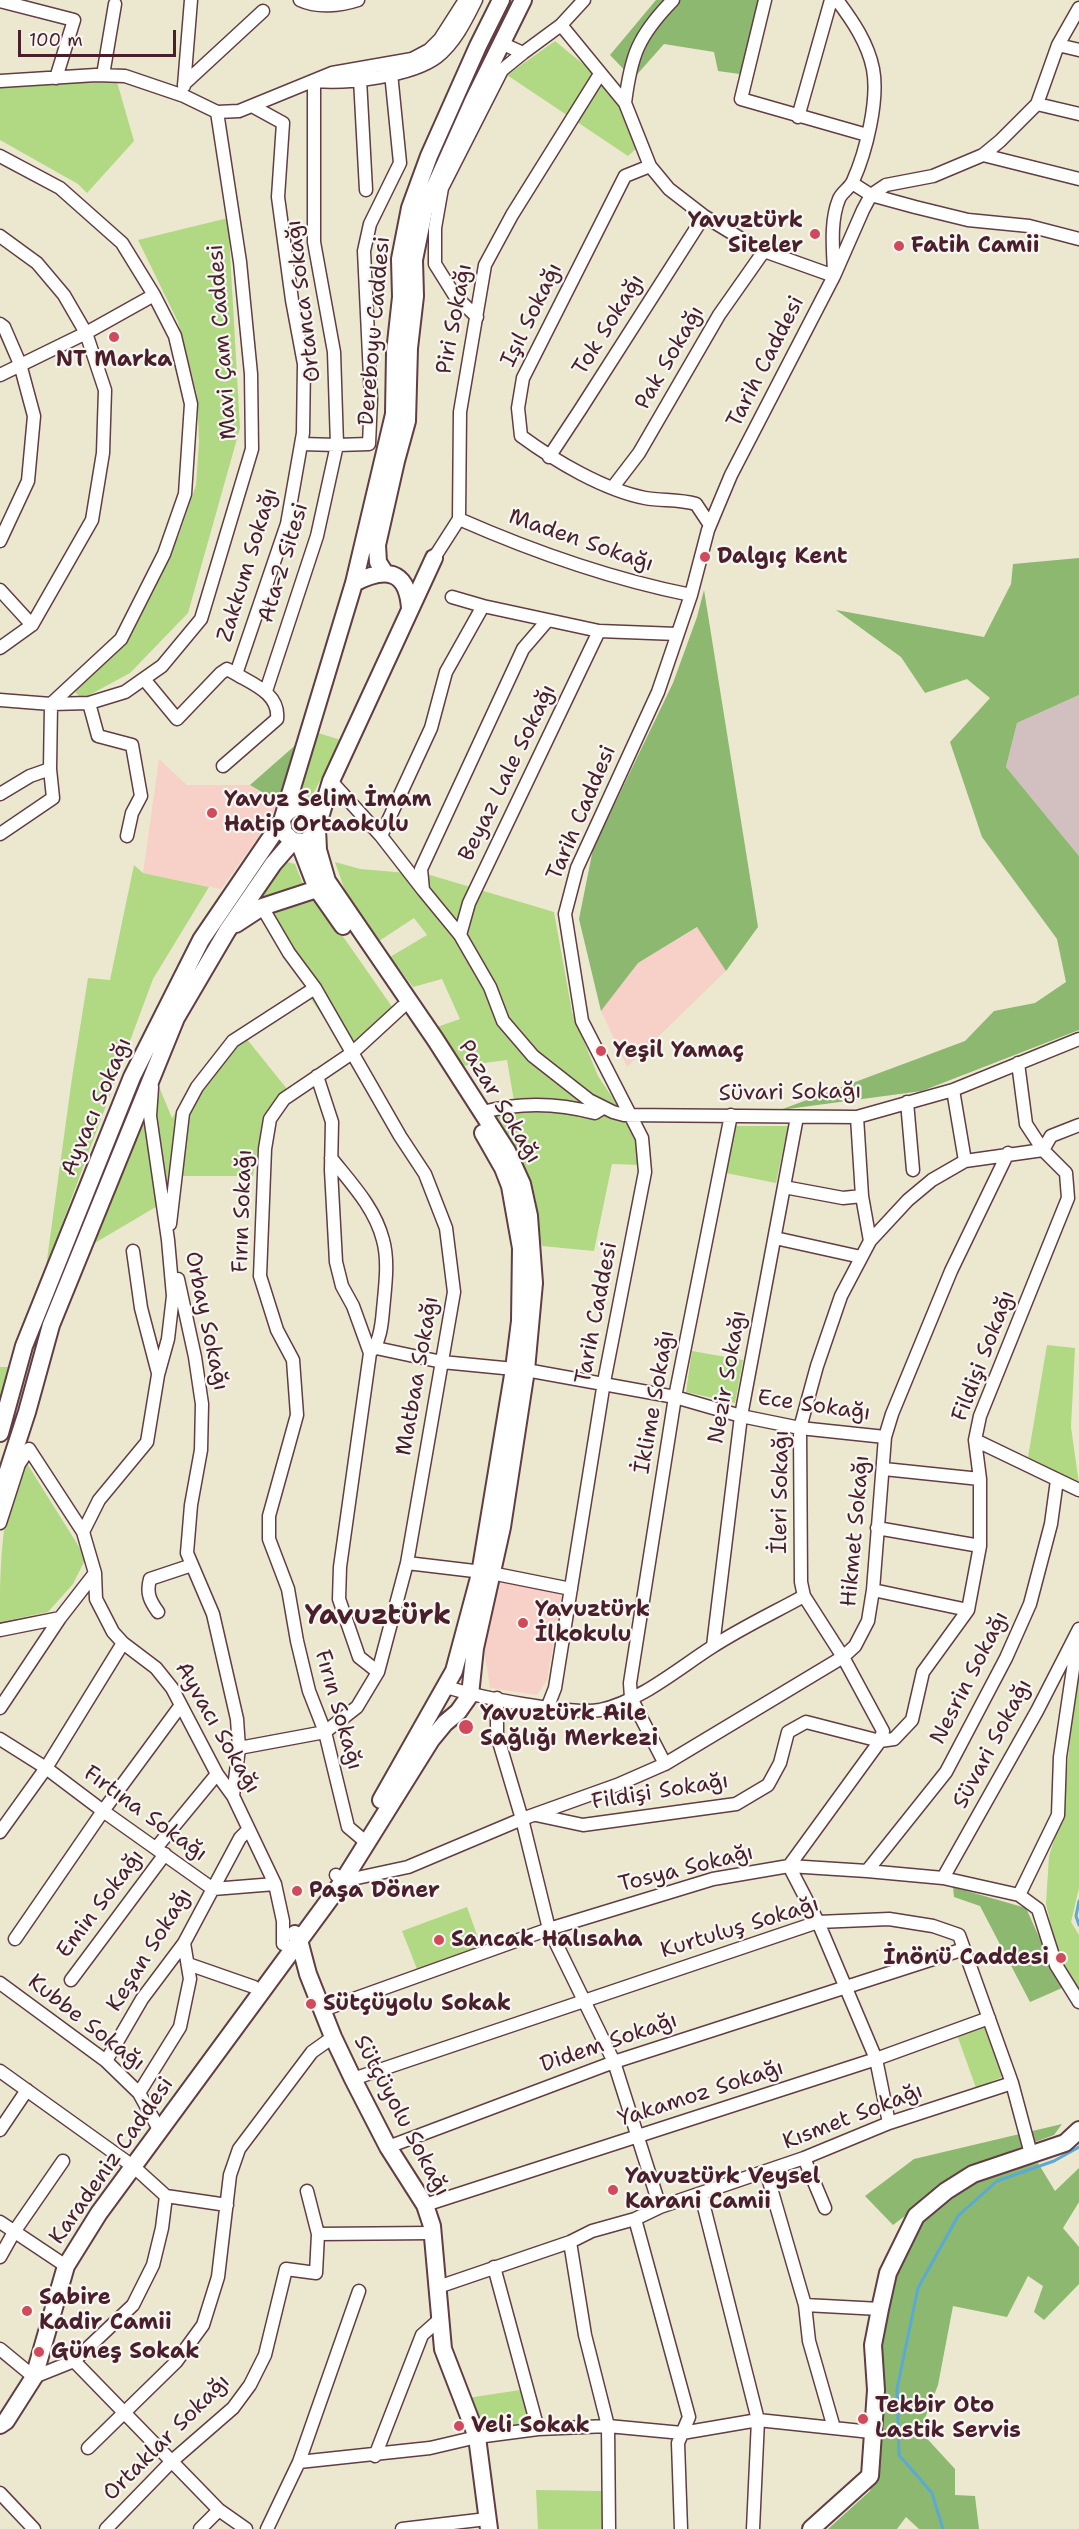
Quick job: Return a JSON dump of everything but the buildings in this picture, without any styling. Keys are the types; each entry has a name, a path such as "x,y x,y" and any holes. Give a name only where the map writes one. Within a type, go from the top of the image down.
{"main road":[{"name":"Dereboyu Caddesi","path":"283,818 354,583 394,414 395,352 401,297 400,259 410,208 439,134 501,0"},
{"name":"Dereboyu Caddesi","path":"385,573 378,562 377,545 407,421 409,348 415,296 414,260 424,211 523,0"},
{"path":"401,580 423,570 434,558"},
{"path":"317,825 313,812 303,807 292,808 283,818 284,833 296,842 310,839 317,825 331,781 434,558"},
{"path":"354,583 375,574 385,573 401,580 408,588 411,608"},
{"name":"Ayvacı Sokağı","path":"0,1433 24,1346 132,1077 201,940 283,818"},
{"name":"Pazar Sokağı","path":"317,825 318,850 327,881 483,1112 522,1185 529,1216 534,1283 486,1574 470,1695"},
{"name":"Ayvacı Sokağı","path":"0,1495 27,1412 51,1325 176,1018 227,931 273,864 296,842"},
{"name":"Pazar Sokağı","path":"296,842 317,889 446,1067 503,1168 510,1185 521,1248 520,1369"},
{"path":"227,931 262,907 317,889"},
{"name":"Pazar Sokağı","path":"447,1687 486,1574"},
{"name":"Karadeniz Caddesi","path":"363,1841 447,1687"},
{"name":"Karadeniz Caddesi","path":"234,2027 254,1987 289,1938 340,1878 430,1740 445,1723 459,1712 470,1695"},
{"name":"Karadeniz Caddesi","path":"0,2426 6,2421 34,2377 66,2265 99,2213 234,2027 289,1938"},
{"name":"Sütçüyolu Sokağı","path":"289,1938 308,1974 333,2037 353,2079 388,2147 425,2205 432,2233 443,2349 477,2438 488,2524"},
{"path":"811,2529 870,2476 871,2432 876,2390 873,2345 888,2273 916,2216 946,2191 973,2174 1065,2143 1079,2130"}],"street":[{"path":"184,90 191,0"},
{"path":"300,0 315,4 345,4 358,0"},
{"path":"0,81 103,75 125,76 184,90 217,112 239,111 332,74 412,58 429,50 455,18 465,0"},
{"path":"315,81 334,82 391,74 415,68 436,58 451,42 476,0"},
{"path":"477,317 455,296 435,264 435,228 442,188 502,70 561,25 584,0"},
{"path":"625,104 629,68 636,48 660,13 673,0"},
{"path":"765,0 741,99 867,135"},
{"path":"798,117 831,0"},
{"name":"Tarih Caddesi","path":"834,276 833,230 839,198 852,183 867,135 873,96 873,68 855,23 837,0"},
{"path":"0,1 74,20 56,78"},
{"path":"103,75 115,4"},
{"path":"871,195 886,185 933,176 983,155 1037,104 1058,45 1079,8"},
{"path":"184,90 263,11"},
{"path":"561,25 625,104 650,166 669,189 704,216 764,251 834,276"},
{"path":"501,43 523,53"},
{"path":"1058,45 1079,50"},
{"path":"302,444 369,444 371,398 364,251 370,224 400,163 391,74"},
{"name":"Piri Sokağı","path":"459,519 460,412 485,265 512,215 600,74"},
{"path":"360,79 366,190"},
{"name":"Ortanca Sokağı","path":"315,81 314,242 334,352 337,445"},
{"path":"1037,104 1079,114"},
{"name":"Zakkum Sokağı","path":"144,679 177,719 221,673 227,669 236,674 287,524 302,444 304,364 292,300 278,197 283,123 252,106"},
{"name":"Mavi Çam Caddesi","path":"0,700 51,704 89,703 125,692 162,666 201,619 252,449 251,374 240,262 217,112"},
{"path":"983,155 1079,179"},
{"path":"0,156 60,188 122,243 154,295 175,336 191,404 185,494 164,554 121,639 51,704 50,769 53,798 0,834"},
{"name":"Işıl Sokağı","path":"650,166 625,176 523,378 518,408 521,436 549,457 613,487 646,498 682,500 696,504 710,525"},
{"path":"852,183 871,195 968,220 1029,226 1079,239"},
{"name":"Tarih Caddesi","path":"548,1706 555,1688 604,1382 645,1172 642,1138 582,1021 565,914 577,868 658,692 691,595 710,525 731,475 834,276 871,195"},
{"name":"Tok Sokağı","path":"549,457 704,216"},
{"path":"0,236 37,263 64,294 86,333 105,390 103,453 93,520 32,625 0,648"},
{"name":"Pak Sokağı","path":"613,487 639,453 719,315 764,251"},
{"path":"0,375 86,333 154,295"},
{"path":"0,324 4,327 20,364 34,416 28,482 0,541"},
{"name":"Ata-2 Sitesi","path":"266,691 317,536 337,445"},
{"path":"434,558 459,519"},
{"name":"Maden Sokağı","path":"459,519 508,540 634,584 691,595"},
{"path":"0,590 32,625"},
{"path":"452,597 547,621 599,631 677,634"},
{"path":"381,836 431,728 446,672 483,606"},
{"path":"423,890 422,869 523,649 547,621"},
{"name":"Beyaz Lale Sokağı","path":"460,935 469,903 599,631"},
{"path":"222,766 277,719 278,711 266,691 236,674"},
{"path":"89,703 98,736 132,745 141,795 132,813 127,836"},
{"path":"0,794 30,776 50,769"},
{"path":"331,781 381,836 460,935 490,987 503,1021 533,1056 603,1108 595,1113 560,1106 530,1105 483,1112"},
{"name":"Matbaa Sokağı","path":"262,907 289,953 315,988 400,1136 425,1174 446,1228 454,1292 407,1563 378,1672 357,1707 325,1732"},
{"path":"168,1240 183,1113 197,1087 232,1041 315,988"},
{"name":"Fırın Sokağı","path":"363,1841 348,1827 325,1732 309,1691 288,1588 269,1539 269,1516 297,1415 293,1360 278,1330 261,1276 265,1149 270,1119 284,1099 352,1053 402,1007"},
{"name":"Süvari Sokağı","path":"603,1108 632,1116 857,1117 953,1090 1079,1039"},
{"name":"Fildişi Sokağı","path":"340,1878 408,1868 536,1815 583,1825 736,1804 768,1785 780,1763 789,1732 806,1722 880,1741 894,1739 912,1720 923,1672 968,1610 980,1546 980,1479 975,1440 982,1410 1068,1198 1066,1173 1043,1150 1026,1125 1018,1063"},
{"name":"Ayvacı Sokağı","path":"152,1074 150,1116 168,1240 173,1296 168,1338 158,1375 147,1442 99,1500 84,1532 95,1572 96,1599 113,1632 123,1643 156,1668 172,1688 217,1774 232,1796 275,1884 289,1938"},
{"path":"317,1076 332,1122 331,1158 336,1262 342,1286 373,1351"},
{"path":"953,1090 965,1161"},
{"path":"907,1102 913,1170"},
{"name":"İklime Sokağı","path":"631,1698 630,1683 675,1397 731,1115"},
{"name":"Nezir Sokağı","path":"713,1646 741,1416 798,1117"},
{"path":"857,1117 862,1196 870,1241"},
{"path":"1043,1150 1051,1136 1079,1125"},
{"name":"İleri Sokağı","path":"804,1596 801,1582 800,1428 817,1366 841,1296 861,1257 870,1241 908,1200 932,1180 965,1161 1008,1153 1043,1150"},
{"name":"Hikmet Sokağı","path":"536,1815 617,1785 664,1764 843,1657 855,1646 868,1621 873,1590 885,1437 892,1414 951,1270 1008,1153"},
{"path":"331,1158 365,1201 383,1240 385,1280 383,1316 373,1351 340,1567 339,1599 359,1657 378,1672"},
{"path":"784,1187 843,1197 862,1196"},
{"path":"774,1238 861,1257"},
{"name":"Orbay Sokağı","path":"168,1240 195,1357 202,1404 201,1450 191,1505 187,1553 213,1614 237,1719 239,1748 232,1796"},
{"path":"133,1251 141,1308 158,1375"},
{"name":"Ece Sokağı","path":"373,1351 604,1382 800,1428 885,1437"},
{"path":"975,1440 1079,1490"},
{"path":"0,1523 19,1464 29,1449 84,1532"},
{"path":"884,1469 980,1479"},
{"name":"Nesrin Sokağı","path":"867,1871 946,1772 1006,1659 1030,1604 1051,1524 1057,1480"},
{"path":"877,1528 980,1546"},
{"path":"407,1563 486,1574 571,1590"},
{"path":"158,1612 150,1601 147,1588 150,1579 192,1565"},
{"path":"0,1708 60,1618 95,1572"},
{"path":"873,1590 968,1610"},
{"path":"447,1687 470,1695 548,1706 600,1710 631,1698 713,1646 804,1596 843,1657 883,1731 880,1741 789,1866 818,1922 876,2059 889,2123"},
{"path":"0,1630 60,1618"},
{"path":"1078,1632 1060,1757 1058,1815 1019,1895 1038,1908 1056,1965 1079,2002"},
{"name":"Süvari Sokağı","path":"943,1878 1078,1632"},
{"path":"0,1832 46,1768 123,1643"},
{"path":"497,1698 496,1735 522,1819 549,1929 614,2062 660,2207"},
{"path":"631,1698 664,1764"},
{"path":"15,1939 103,1811 181,1705"},
{"path":"239,1748 325,1732"},
{"name":"Fırtına Sokağı","path":"0,1739 46,1768 213,1888 275,1884"},
{"name":"Emin Sokağı","path":"70,1980 217,1774"},
{"name":"Keşan Sokağı","path":"106,2061 142,1999 184,1943 240,1838 248,1830"},
{"name":"Tosya Sokağı","path":"323,2010 549,1929 713,1879 789,1866 943,1878 1019,1895"},
{"name":"Kurtuluş Sokağı","path":"353,2079 818,1922 890,1919 933,1926 959,1935 1012,2083 1031,2154"},
{"path":"139,2093 180,2027 190,1978 184,1943"},
{"name":"Didem Sokağı","path":"388,2147 614,2062 964,1949"},
{"path":"188,1964 254,1987"},
{"name":"Kubbe Sokağı","path":"0,1983 106,2061 139,2093 160,2131"},
{"name":"Yakamoz Sokağı","path":"425,2205 876,2059 989,2018"},
{"path":"88,2448 176,2362 203,2325 218,2277 230,2175 239,2149 312,2052 333,2037"},
{"path":"0,2071 134,2167 166,2196 227,2205"},
{"name":"Kısmet Sokağı","path":"438,2287 804,2158 889,2123 1012,2083"},
{"path":"0,2130 27,2090"},
{"path":"804,2158 825,2208"},
{"path":"0,2257 14,2232 63,2161"},
{"path":"766,2171 805,2306 809,2341 834,2428"},
{"name":"Ortaklar Sokağı","path":"106,2529 172,2461 233,2408 250,2385 265,2355 286,2269 316,2273 318,2235 307,2191"},
{"path":"701,2195 758,2420 753,2529"},
{"path":"0,2349 34,2377 74,2361 133,2305 153,2265 162,2228 166,2196"},
{"path":"634,2219 689,2417 678,2443 681,2529"},
{"path":"0,2222 66,2265"},
{"path":"318,2235 432,2233"},
{"path":"570,2242 585,2335 608,2426 609,2529"},
{"path":"494,2267 537,2429"},
{"path":"267,2529 299,2462 358,2291"},
{"path":"805,2306 880,2309"},
{"path":"375,2456 422,2336 440,2319"},
{"path":"74,2361 219,2510 246,2529"},
{"path":"299,2462 375,2456 537,2429 608,2426 682,2433 758,2420 871,2432"},
{"path":"0,2493 34,2529"},
{"path":"200,2529 219,2510"},
{"path":"402,2529 488,2524"}],"shaded area":[{"path":"1079,695 1079,856 1006,767 1017,723"},
{"name":"Yavuz Selim İmam Hatip Ortaokulu","path":"159,759 187,785 250,785 279,802 267,825 221,889 143,873"},
{"path":"698,927 726,971 627,1067 601,1011 638,963"},
{"name":"Yavuztürk İlkokulu","path":"499,1580 557,1592 562,1597 547,1680 537,1695 490,1688 484,1650"}],"green space":[{"path":"656,0 771,0 758,26 747,75 718,71 714,52 664,44 633,79 610,55"},
{"path":"555,41 611,87 640,145 628,156 507,75"},
{"path":"117,82 134,141 87,193 78,184 0,140 0,85"},
{"path":"228,218 240,428 188,613 130,673 82,699 75,692 130,632 179,535 196,485 199,442 197,395 178,322 138,240"},
{"path":"1079,558 1079,695 1017,723 1006,767 1079,856 1079,1030 922,1091 780,1110 965,1041 994,1011 1035,1003 1066,982 1057,939 982,837 950,742 990,698 967,679 925,693 901,657 836,610 984,637 1011,584 1013,564"},
{"path":"704,590 758,927 726,971 697,927 638,963 601,1011 579,919 593,849 673,683 697,617"},
{"path":"318,733 341,740 307,806 295,801"},
{"path":"299,742 279,802 250,785"},
{"path":"283,861 295,864 303,884 251,908"},
{"path":"335,862 360,869 430,875 554,912 572,1012 598,1076 632,1127 641,1165 612,1164 594,1251 542,1246 519,1159 493,1111 514,1101 507,1060 462,1066 437,1027 460,1019 442,979 413,987 390,957 427,935 414,918 376,943 344,888"},
{"path":"134,865 143,873 209,887 153,979 46,1267 88,978 110,980"},
{"path":"301,898 319,902 397,1014 347,1052 311,999 246,1038 287,1089 263,1116 253,1176 181,1176 171,1198 88,1247 155,1077 172,1118 228,1037 309,986 257,914"},
{"path":"734,1126 788,1126 776,1183 726,1173"},
{"path":"1047,1345 1075,1348 1071,1427 1079,1484 1028,1457"},
{"path":"692,1351 743,1360 735,1403 686,1392"},
{"path":"0,1367 11,1367 0,1404"},
{"path":"26,1462 86,1558 73,1584 48,1612 0,1622 1,1561 6,1515 17,1476"},
{"path":"1079,1644 1079,1888 1071,1922 1079,1935 1079,1989 1059,1959 1046,1904 1049,1856 1063,1813"},
{"path":"953,1887 1026,1908 1062,1988 1030,2002 980,1906 954,1897"},
{"path":"467,1907 481,1946 417,1969 402,1931"},
{"path":"983,2023 1002,2077 976,2088 956,2032"},
{"path":"1062,2124 1054,2135 971,2166 893,2225 865,2196 914,2159"},
{"path":"1038,2163 1055,2191 1079,2168 1079,2202 1063,2228 1079,2247 1079,2284 1044,2320 1034,2312 1043,2286 1028,2276 1007,2317 953,2306 938,2385 920,2431 955,2469 955,2495 975,2496 979,2529 919,2529 906,2517 897,2529 828,2529 870,2491 876,2472 877,2345 895,2275 919,2220 959,2190 988,2176"},
{"path":"520,2390 533,2425 478,2425 468,2398"},
{"path":"536,2490 602,2491 603,2529 538,2529"}],"waterway":[{"path":"1079,1901 1076,1916 1079,1925"},
{"path":"943,2529 932,2493 899,2455 897,2389 918,2288 958,2216 997,2181 1054,2161 1079,2147"}],"place":[{"name":"Yavuztürk Siteler","path":"815,234"},
{"name":"Fatih Camii","path":"899,246"},
{"name":"NT Marka","path":"114,337"},
{"name":"Dalgıç Kent","path":"705,557"},
{"name":"Yavuz Selim İmam Hatip Ortaokulu","path":"212,813"},
{"name":"Yeşil Yamaç","path":"601,1051"},
{"name":"Yavuztürk İlkokulu","path":"523,1623"},
{"name":"Yavuztürk Aile Sağlığı Merkezi","path":"466,1727"},
{"name":"Paşa Döner","path":"297,1891"},
{"name":"Sancak Halısaha","path":"439,1940"},
{"name":"İnönü Caddesi","path":"1061,1958"},
{"name":"Sütçüyolu Sokak","path":"311,2004"},
{"name":"Yavuztürk Veysel Karani Camii","path":"613,2190"},
{"name":"Sabire Kadir Camii","path":"27,2311"},
{"name":"Güneş Sokak","path":"39,2352"},
{"name":"Tekbir Oto Lastik Servis","path":"863,2419"},
{"name":"Veli Sokak","path":"459,2426"}],"district":[{"name":"Yavuztürk","path":"378,1617"}]}
